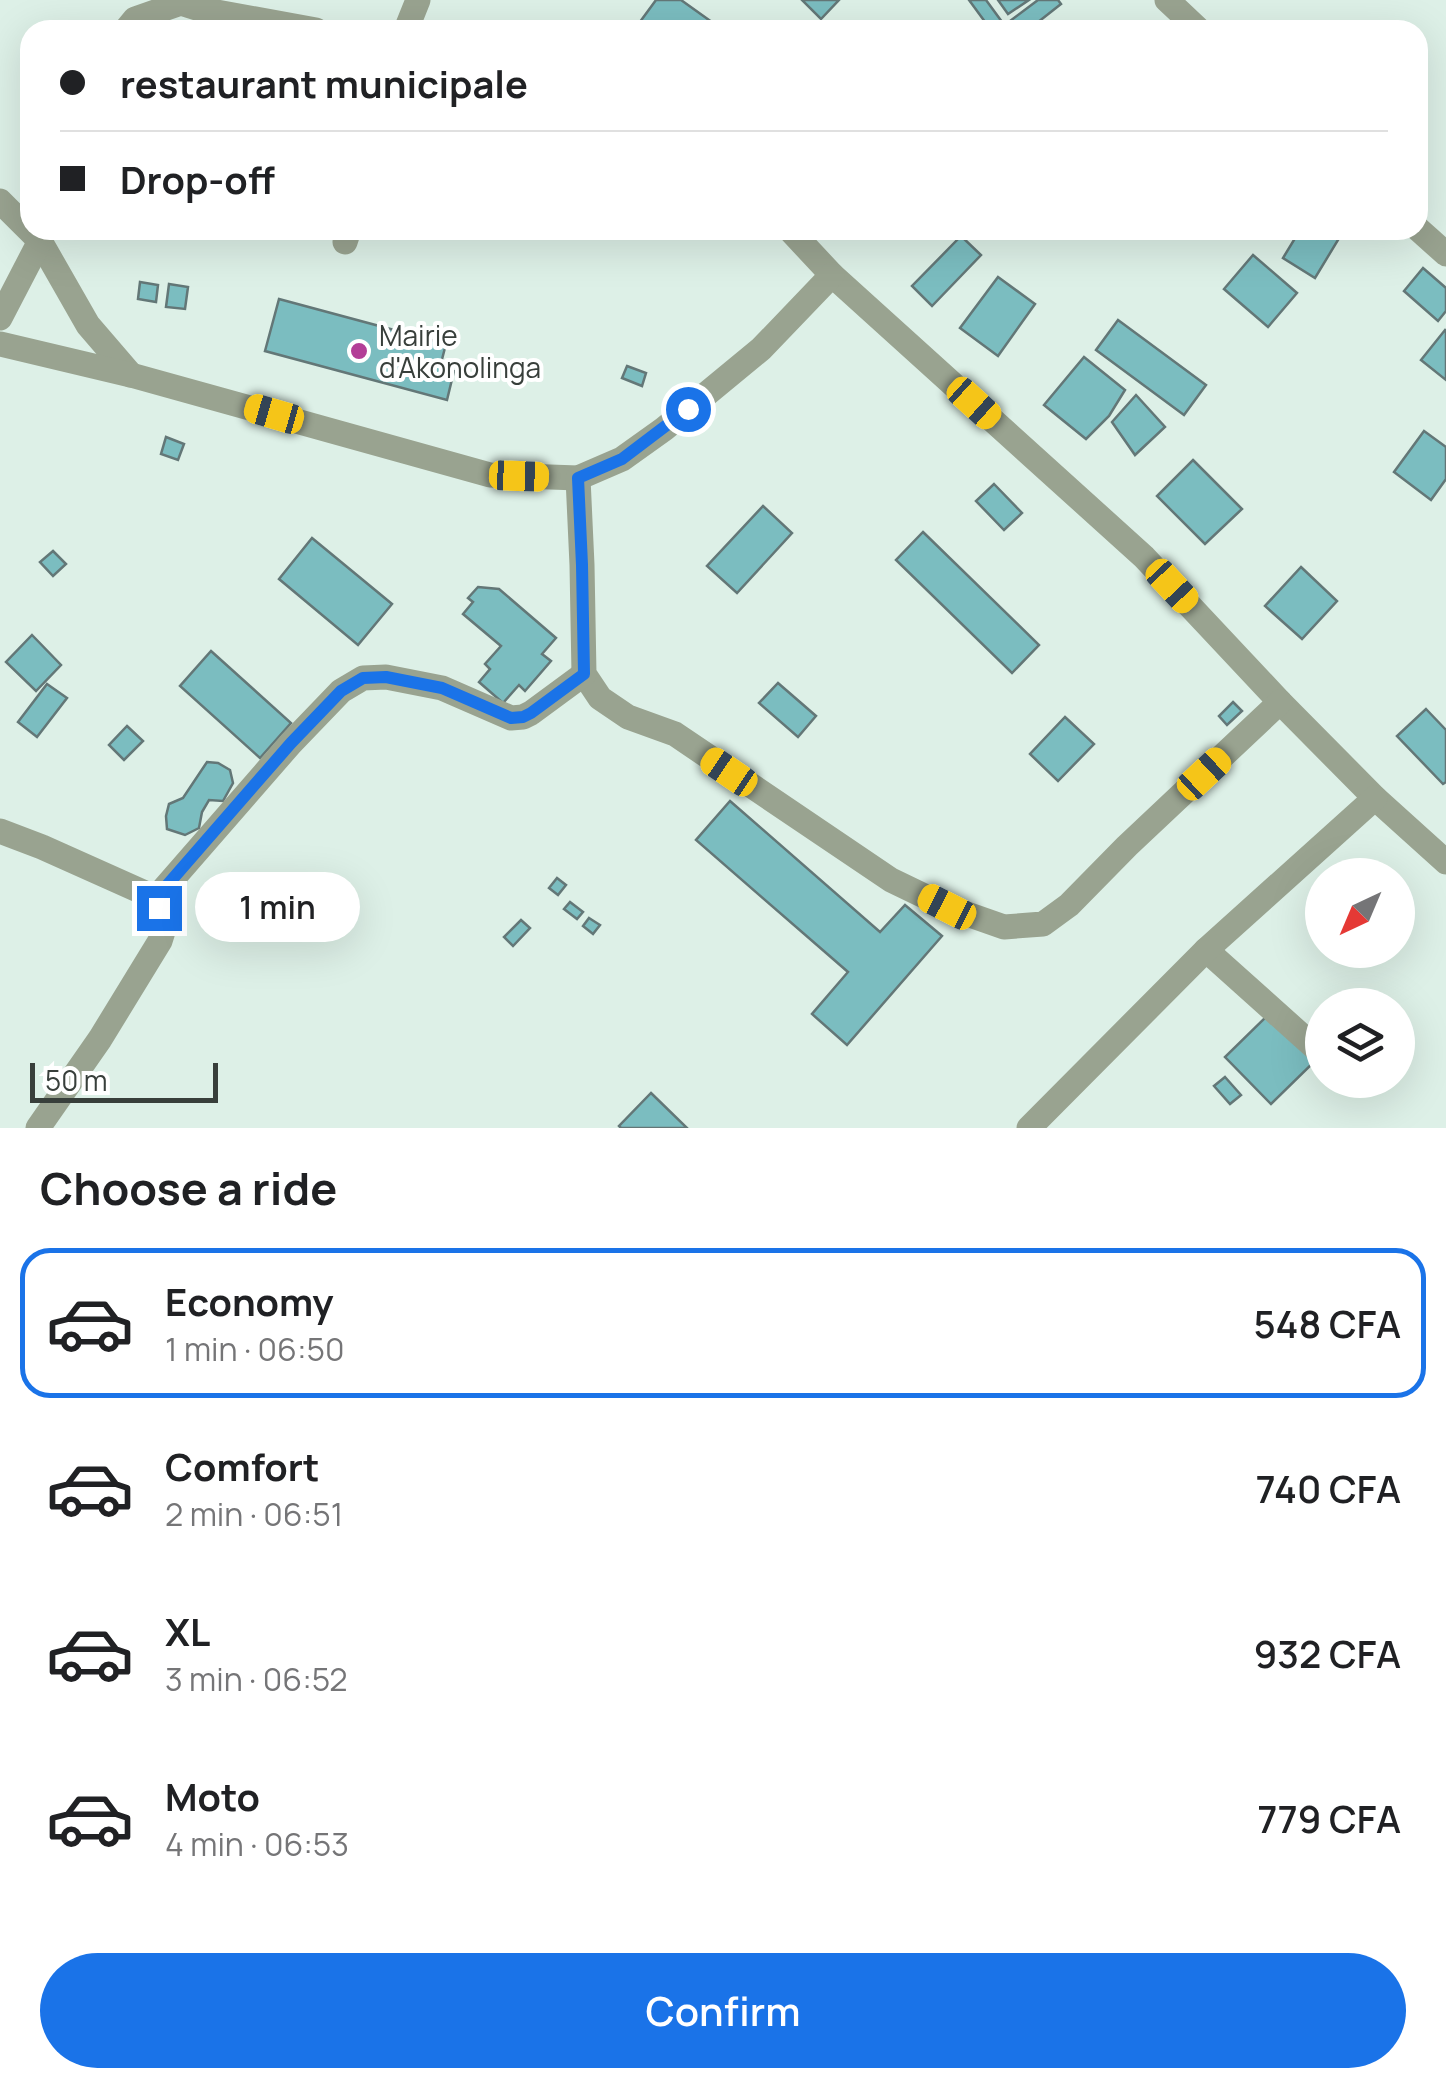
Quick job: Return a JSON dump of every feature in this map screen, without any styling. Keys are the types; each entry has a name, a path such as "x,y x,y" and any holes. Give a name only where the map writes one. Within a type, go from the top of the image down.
{"street":[{"path":"1167,0 1188,20"},
{"path":"134,20 189,3 269,20"},
{"path":"0,201 20,218"},
{"path":"0,318 40,240"},
{"path":"44,240 88,325 131,374"},
{"path":"799,240 832,275 1144,556 1280,702 1375,798 1446,862"},
{"path":"0,344 131,374 490,475 578,478 622,459 664,430 761,348 832,275"},
{"path":"578,478 584,674 600,698 628,716 675,734 891,880 947,907 1004,926 1042,924 1069,905 1280,702"},
{"path":"156,898 291,743 341,691 363,678 386,677 442,688 511,718 531,713 584,674"},
{"path":"1029,1128 1206,950 1375,798"},
{"path":"0,831 156,898 164,924 160,942 100,1039 38,1128"},
{"path":"1206,950 1305,1039"}],"building":[{"path":"656,0 681,0 709,20 641,20"},
{"path":"802,0 839,0 821,19"},
{"path":"969,0 986,0 1001,20 984,20"},
{"path":"998,0 1029,0 1008,14"},
{"path":"1038,0 1058,0 1061,4 1041,20 1011,20"},
{"path":"957,240 965,240 981,255 932,306 912,286"},
{"path":"1294,240 1338,240 1315,278 1283,258"},
{"path":"1253,255 1297,293 1268,327 1224,289"},
{"path":"1423,268 1446,288 1446,311 1438,321 1404,291"},
{"path":"998,277 1035,304 998,356 960,328"},
{"path":"140,282 158,285 156,302 138,299"},
{"path":"169,284 188,287 185,309 166,307"},
{"path":"279,299 446,344 440,367 454,371 447,400 265,351"},
{"path":"1118,320 1206,385 1184,415 1096,350"},
{"path":"1446,331 1446,380 1421,360"},
{"path":"1084,357 1125,390 1109,416 1086,439 1044,405"},
{"path":"627,366 646,373 642,386 622,378"},
{"path":"1136,395 1165,427 1135,455 1112,422"},
{"path":"1424,431 1446,447 1446,479 1431,500 1394,472"},
{"path":"166,437 184,444 178,460 161,454"},
{"path":"1193,460 1242,509 1205,544 1157,496"},
{"path":"994,484 1022,513 1004,530 976,501"},
{"path":"763,506 792,533 737,593 707,566"},
{"path":"923,532 1039,645 1012,673 896,560"},
{"path":"312,538 392,604 358,645 279,579"},
{"path":"53,551 66,564 53,576 40,562"},
{"path":"1301,567 1337,601 1302,639 1265,606"},
{"path":"478,587 499,589 556,638 542,654 551,661 525,691 519,685 503,703 479,682 490,669 485,664 501,646 463,614 473,602 468,598"},
{"path":"32,635 61,665 36,691 6,662"},
{"path":"211,651 291,723 260,758 180,686"},
{"path":"778,683 816,716 798,737 759,703"},
{"path":"47,684 67,698 37,737 18,722"},
{"path":"1233,702 1242,711 1227,725 1219,716"},
{"path":"1426,709 1446,730 1443,784 1397,736"},
{"path":"1065,717 1094,744 1058,781 1030,754"},
{"path":"127,726 143,741 124,760 109,745"},
{"path":"207,762 230,770 233,783 223,801 209,800 199,828 185,835 167,829 169,804 183,798"},
{"path":"730,801 880,932 905,905 942,936 847,1045 812,1014 848,972 696,840"},
{"path":"557,878 566,885 558,895 549,888"},
{"path":"570,902 583,912 577,919 564,909"},
{"path":"589,918 600,925 593,934 583,926"},
{"path":"521,920 530,928 513,946 504,937"},
{"path":"1269,1014 1305,1051 1305,1071 1271,1104 1225,1057"},
{"path":"1225,1077 1241,1095 1230,1104 1214,1086"},
{"path":"651,1093 687,1128 621,1128"}],"place":[{"name":"Mairie d'Akonolinga","path":"359,351"}],"route":[{"path":"159,908 156,898 291,743 341,691 363,678 386,677 442,688 511,718 531,713 584,674 578,478 622,459 688,409"}]}
